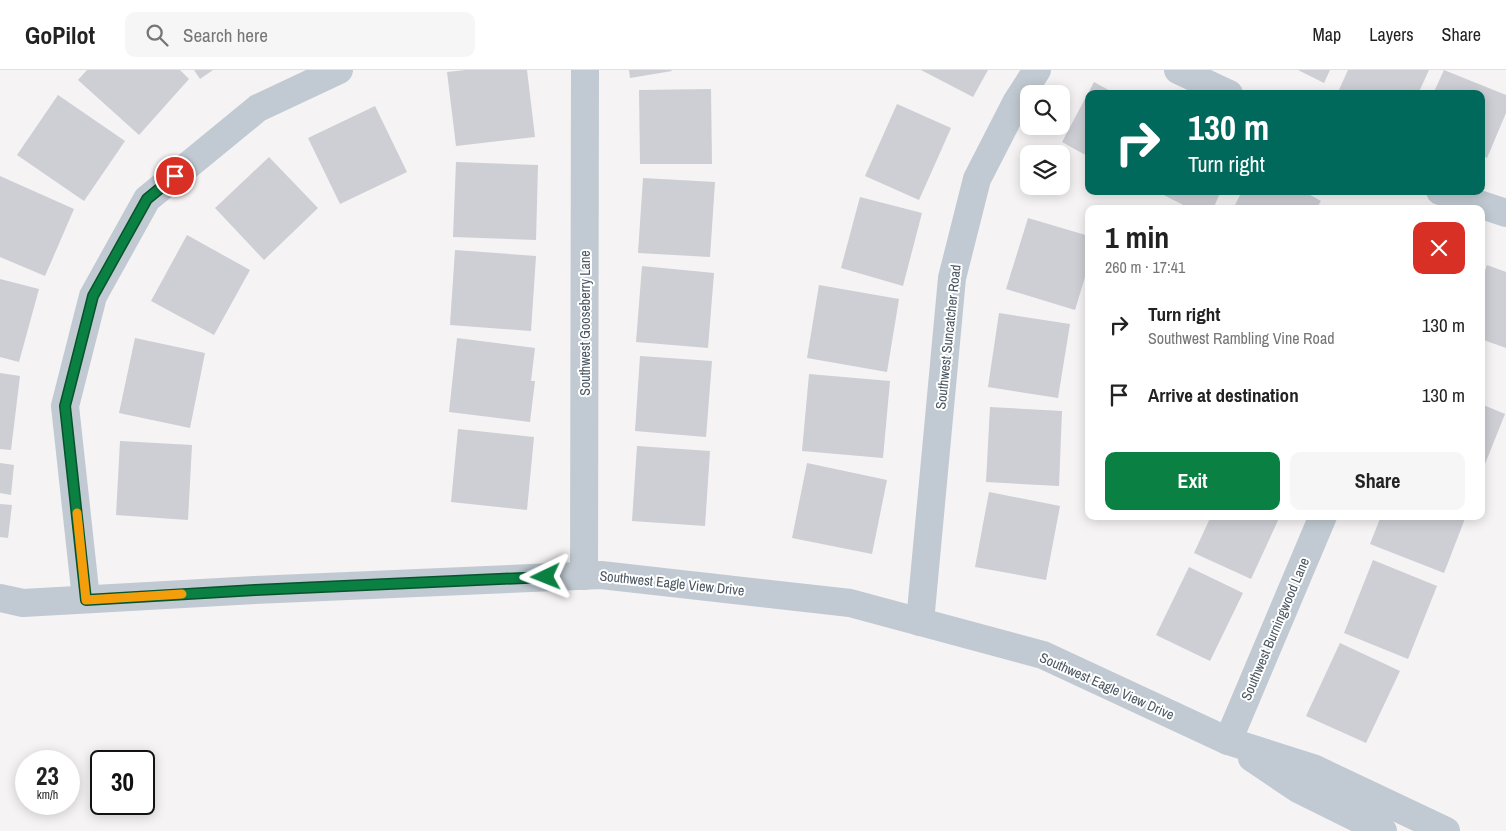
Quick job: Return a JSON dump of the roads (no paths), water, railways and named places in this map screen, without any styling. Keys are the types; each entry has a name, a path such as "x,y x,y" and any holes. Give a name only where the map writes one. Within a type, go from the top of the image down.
{"street":[{"path":"86,600 65,406 93,296 147,199 258,108 339,70"},
{"name":"Southwest Gooseberry Lane","path":"584,576 585,70"},
{"name":"Southwest Suncatcher Road","path":"920,622 952,278 977,179 1017,101 1037,70"},
{"path":"1178,70 1221,90"},
{"path":"1451,199 1475,205"},
{"path":"1485,208 1506,213"},
{"name":"Southwest Burningwood Lane","path":"1228,741 1321,520"},
{"name":"Southwest Eagle View Drive","path":"0,598 24,603 601,574 850,603 1043,655 1228,741 1313,768 1446,831"},
{"name":"Southwest Eagle View Drive","path":"1228,741 1298,789 1383,831"}]}
